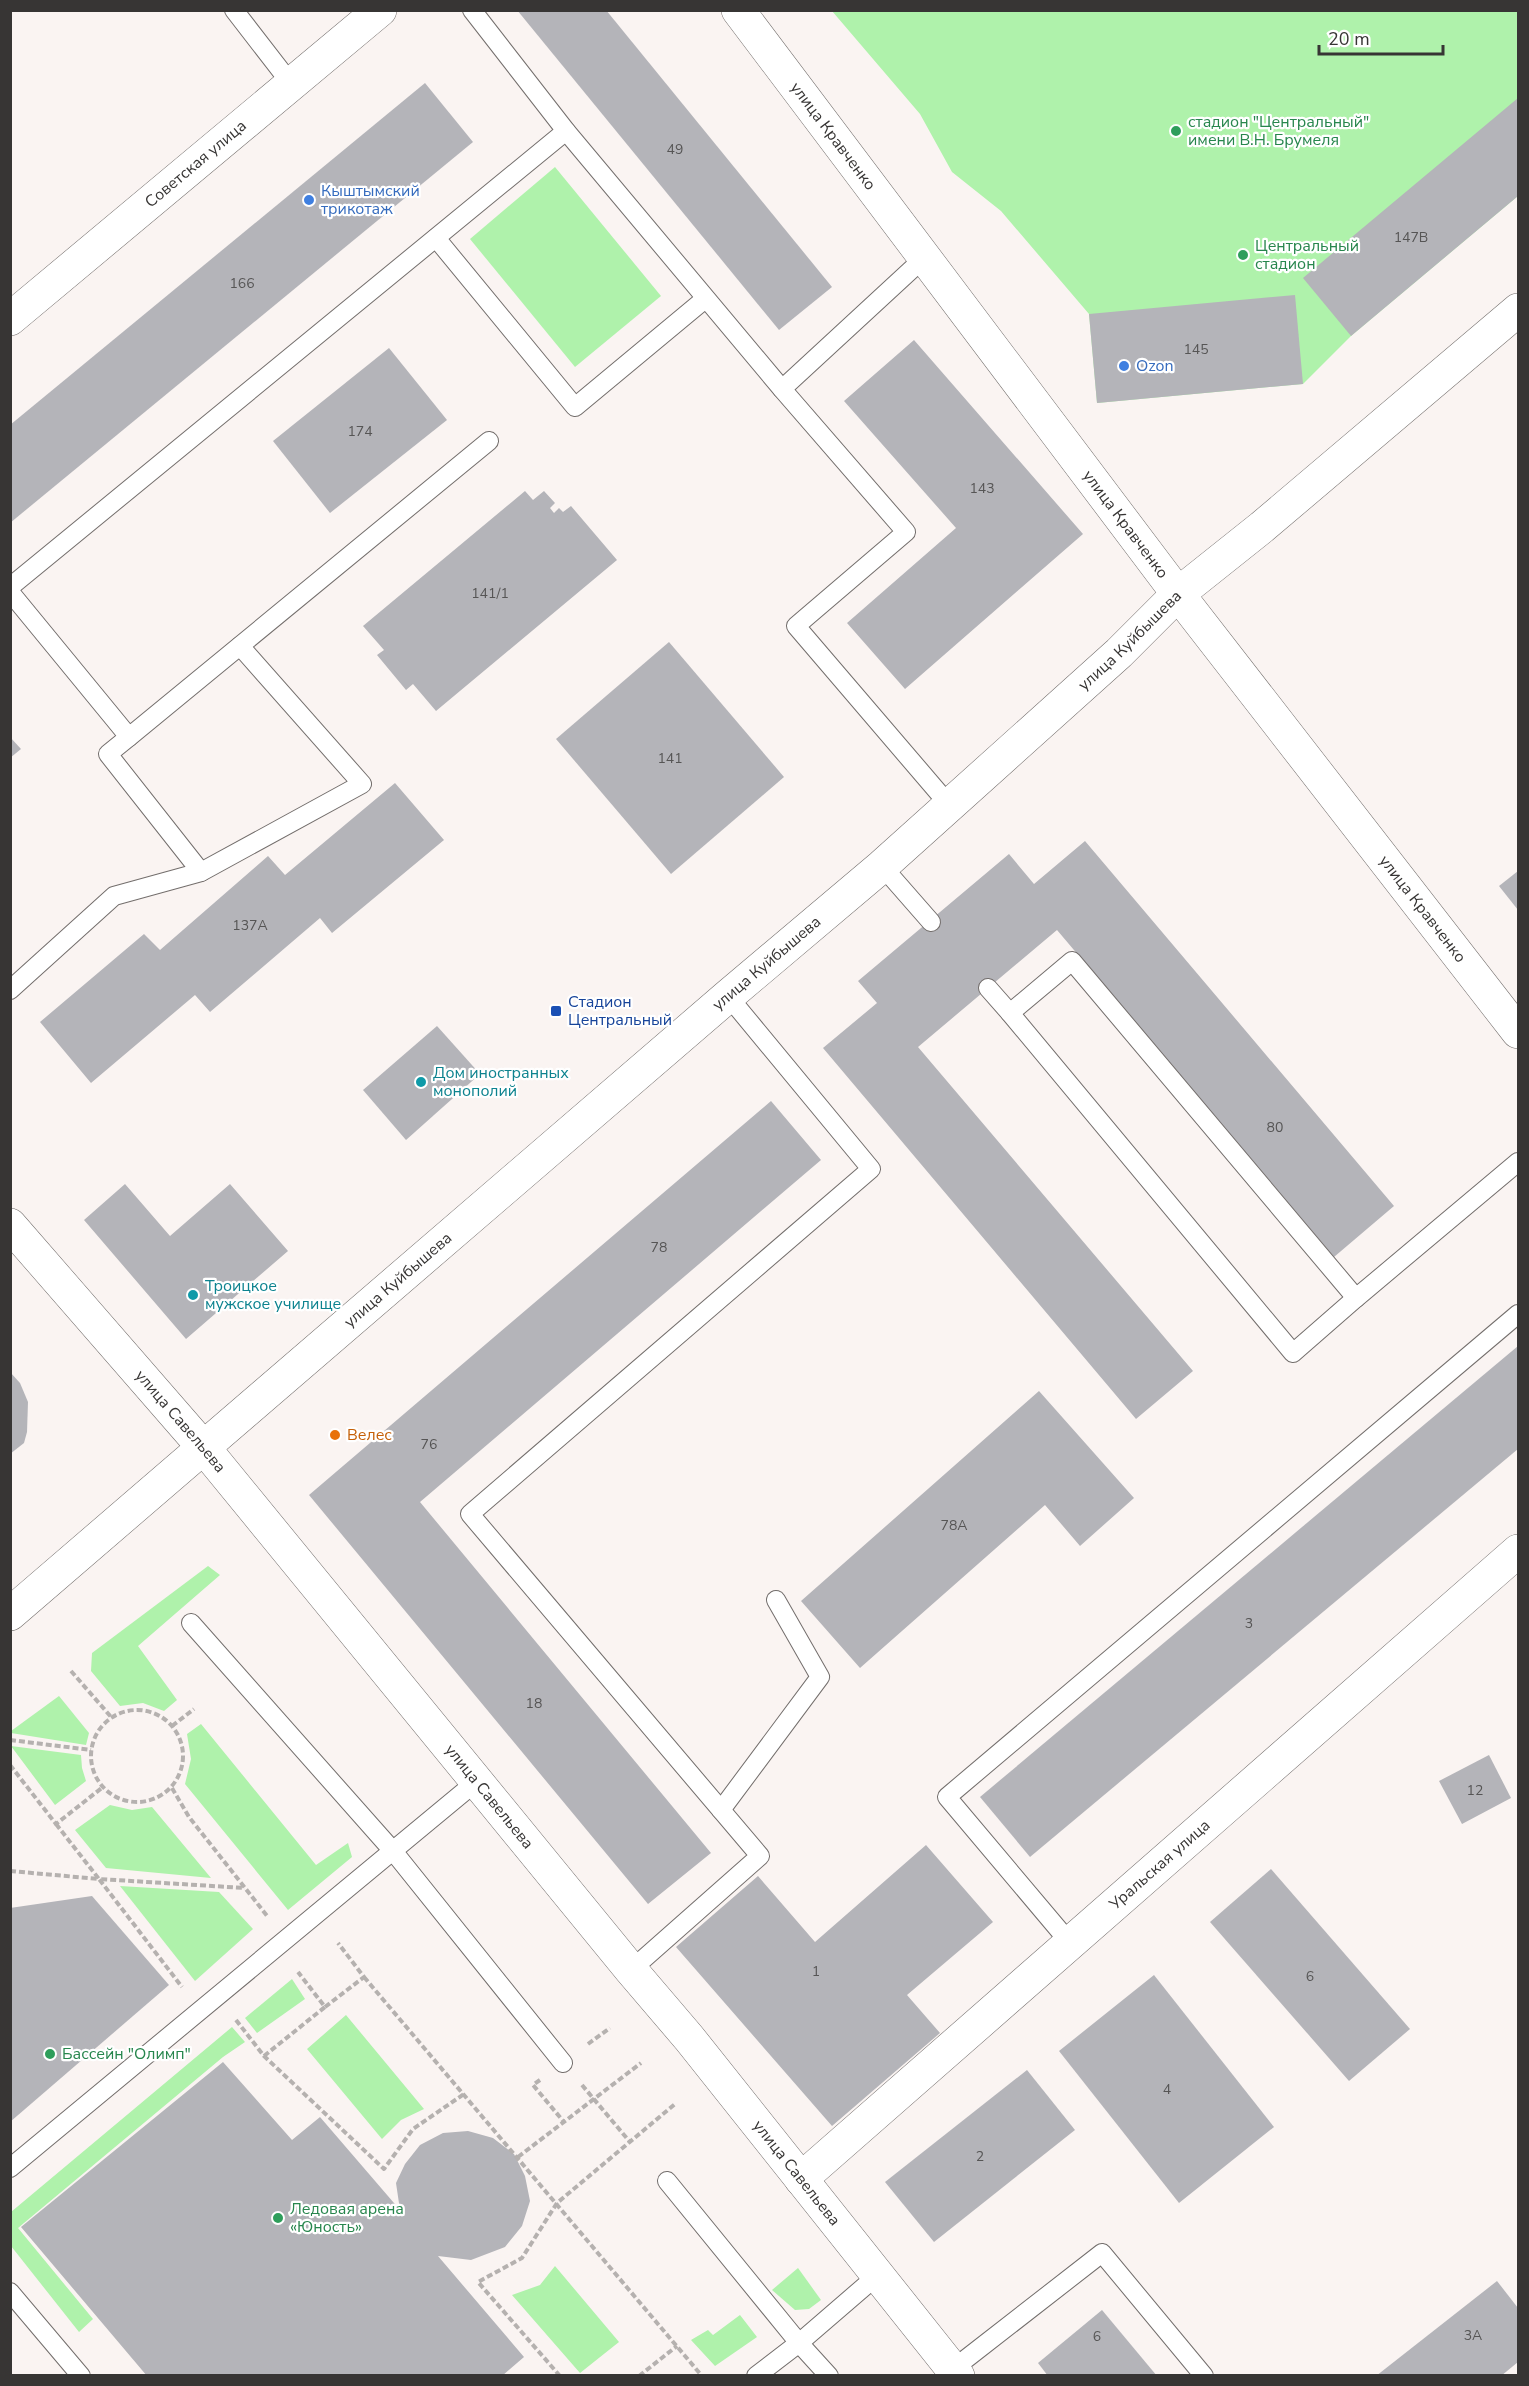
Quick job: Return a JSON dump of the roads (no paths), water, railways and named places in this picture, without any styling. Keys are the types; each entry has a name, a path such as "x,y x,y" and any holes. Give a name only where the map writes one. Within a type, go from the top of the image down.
{"street":[{"name":"Советская улица","path":"10,319 380,10"},
{"name":"улица Кравченко","path":"738,10 1179,594 1518,1032"},
{"name":"улица Куйбышева","path":"10,1614 882,866 1119,653 1179,594 1518,310"},
{"name":"улица Савельева","path":"10,1225 204,1448 689,2038 956,2372"},
{"name":"Уральская улица","path":"801,2178 1518,1551"}],"lane":[{"path":"234,10 292,85"},
{"path":"472,10 566,131 782,389 906,532 796,626 950,806"},
{"path":"10,587 566,131"},
{"path":"436,238 575,408 705,298"},
{"path":"782,389 924,258"},
{"path":"201,872 108,754 489,441"},
{"path":"10,592 129,737"},
{"path":"10,990 114,896 201,872 362,784 240,645"},
{"path":"882,866 931,922"},
{"path":"1010,1013 1072,961 1356,1298"},
{"path":"988,988 1293,1353 1518,1162"},
{"path":"631,1970 760,1856 470,1514 871,1169 728,996"},
{"path":"1070,1943 947,1797 1518,1314"},
{"path":"721,1810 820,1677 776,1600"},
{"path":"191,1623 393,1851 563,2063"},
{"path":"10,2168 477,1781"},
{"path":"667,2181 799,2343 829,2376"},
{"path":"956,2372 1102,2253 1204,2376"},
{"path":"756,2376 799,2343 879,2274"},
{"path":"10,2292 81,2376"}],"place":[{"name":"стадион \"Центральный\" имени В.Н. Брумеля","path":"1176,131"},
{"name":"Кыштымский трикотаж","path":"309,200"},
{"name":"Центральный стадион","path":"1243,255"},
{"name":"Ozon","path":"1124,366"},
{"name":"Стадион Центральный","path":"556,1011"},
{"name":"Дом иностранных монополий","path":"421,1082"},
{"name":"Троицкое мужское училище","path":"193,1295"},
{"name":"Велес","path":"335,1435"},
{"name":"Бассейн \"Олимп\"","path":"50,2054"},
{"name":"Ледовая арена «Юность»","path":"278,2218"}]}
